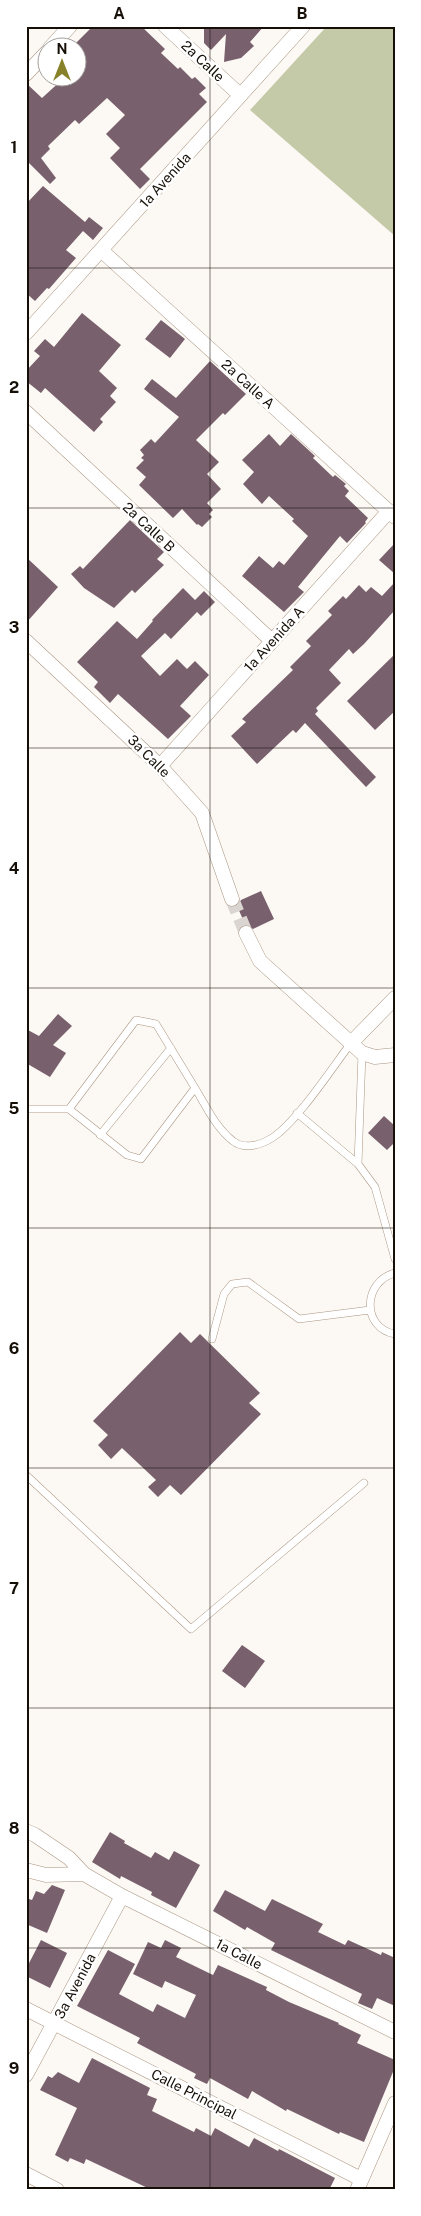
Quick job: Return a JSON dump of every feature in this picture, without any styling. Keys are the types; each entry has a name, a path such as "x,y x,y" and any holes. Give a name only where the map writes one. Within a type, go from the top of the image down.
{"street":[{"path":"59,38 70,26"},
{"name":"2a Calle","path":"165,26 240,95"},
{"name":"1a Avenida","path":"26,333 303,26"},
{"path":"26,74 38,61"},
{"name":"2a Calle A","path":"102,251 392,514"},
{"name":"2a Calle B","path":"26,412 272,641"},
{"name":"1a Avenida A","path":"160,766 272,641 392,514"},
{"name":"3a Calle","path":"26,641 160,766 202,813 232,898"},
{"path":"246,933 260,961 362,1053 375,1057 395,1055"},
{"path":"351,1043 395,998"},
{"name":"1a Calle","path":"26,1831 69,1858 84,1874 122,1896 395,2032"},
{"path":"26,1870 46,1875 84,1874"},
{"name":"3a Avenida","path":"26,2075 122,1896"},
{"name":"Calle Principal","path":"26,2009 359,2184"},
{"path":"359,2184 395,2103"},
{"path":"26,2174 57,2190"}],"lane":[{"path":"69,1109 136,1020 156,1024 222,1131 234,1143 255,1146 273,1137 298,1113 351,1043"},
{"path":"100,1135 171,1048"},
{"path":"358,1164 362,1053"},
{"path":"26,1108 69,1109 127,1156 141,1159 195,1088"},
{"path":"298,1113 358,1164 375,1187 395,1259"},
{"path":"395,1273 380,1281 373,1289 370,1299 370,1310 374,1320 381,1328 395,1334"},
{"path":"212,1339 224,1294 232,1284 248,1282 299,1319 370,1310"},
{"path":"26,1475 191,1628 364,1483"}],"green space":[{"path":"327,26 395,26 395,236 250,110"}],"building":[{"path":"93,26 141,26 165,49 161,53 178,69 180,67 192,79 195,77 206,88 199,94 207,102 140,169 150,179 140,189 110,158 120,148 106,134 125,115 107,98 79,124 75,120 48,146 50,149 41,158 56,178 50,184 26,160 26,83 42,98 53,88 88,88 88,38 81,38"},
{"path":"204,26 264,26 250,42 254,46 241,58 224,62 226,34 211,50 204,43"},
{"path":"43,186 85,222 89,217 103,228 93,240 83,231 66,250 76,258 49,289 47,288 35,301 26,293 26,204"},
{"path":"82,313 121,345 99,371 117,388 110,396 116,402 100,419 103,422 94,432 45,388 41,393 26,381 26,371 40,356 34,351 45,339 54,347"},
{"path":"161,320 185,339 170,358 145,339"},
{"path":"210,361 246,394 225,415 223,413 196,440 219,462 207,474 221,489 207,503 213,510 209,514 212,517 202,527 197,525 182,509 173,518 139,485 146,477 136,468 144,460 141,458 144,455 140,450 151,439 155,443 179,417 144,389 152,379 176,398"},
{"path":"269,434 280,446 291,434 315,456 313,458 333,477 335,475 346,484 344,486 349,491 345,496 368,518 366,523 347,543 340,536 298,587 304,592 284,612 242,576 259,556 273,568 279,561 284,565 308,536 292,521 294,519 269,496 262,504 243,484 254,472 242,460"},
{"path":"130,520 164,552 157,559 164,565 135,593 132,590 114,608 84,588 71,574 80,566 83,569"},
{"path":"395,543 395,574 379,560"},
{"path":"26,557 58,587 26,623"},
{"path":"395,582 395,610 353,654 349,649 329,670 341,683 316,708 318,711 315,714 376,777 366,787 305,723 296,733 293,730 257,764 231,736 246,722 242,719 293,670 290,667 311,646 306,641 332,615 328,611 343,596 346,599 359,585 366,592 371,587 382,596"},
{"path":"183,588 195,600 204,591 215,602 201,616 197,612 171,639 165,633 141,656 160,676 177,659 187,669 195,661 209,675 180,706 191,716 168,739 118,694 110,703 94,687 98,682 77,662 117,621 137,639 152,620"},
{"path":"395,654 395,711 375,730 347,701"},
{"path":"261,891 274,919 253,929 245,924 237,906 241,900"},
{"path":"58,1014 72,1026 53,1045 66,1053 50,1077 26,1063 26,1029 39,1036"},
{"path":"384,1116 395,1126 395,1142 387,1150 368,1133"},
{"path":"180,1332 191,1343 200,1334 260,1393 249,1403 261,1414 181,1495 170,1485 158,1497 148,1487 156,1480 122,1448 111,1459 98,1445 108,1435 93,1421"},
{"path":"242,1645 265,1661 245,1688 222,1671"},
{"path":"110,1832 125,1841 124,1843 151,1858 155,1852 169,1860 174,1851 200,1865 176,1908 151,1895 152,1892 121,1876 120,1879 92,1862"},
{"path":"52,1885 65,1890 47,1933 26,1924 26,1898 32,1900 36,1891 44,1894"},
{"path":"225,1890 265,1911 272,1899 323,1924 318,1932 345,1945 348,1940 381,1955 382,1952 395,1958 395,2006 377,1998 372,2009 358,2003 362,1994 271,1950 275,1943 247,1927 245,1930 213,1911"},
{"path":"41,1940 67,1953 50,1988 26,1976 26,1969"},
{"path":"165,1940 181,1948 176,1957 213,1975 218,1965 267,1987 266,1990 289,2002 339,2023 361,2035 357,2043 395,2060 395,2067 364,2142 340,2132 339,2134 287,2109 286,2111 252,2091 248,2099 210,2078 207,2084 194,2078 196,2074 137,2043 140,2038 77,2006 108,1950 135,1964 119,1994 153,2012 157,2004 185,2018 196,1995 165,1981 162,1988 133,1974 148,1942 161,1948"},
{"path":"92,2058 150,2088 147,2095 157,2099 152,2111 194,2132 196,2128 211,2136 215,2128 249,2147 254,2138 278,2151 279,2149 335,2178 329,2190 152,2190 86,2159 84,2164 70,2158 68,2162 55,2155 77,2108 40,2090 48,2076 52,2078 58,2072 79,2083"}],"tunnel":[{"path":"232,899 246,933"}]}
